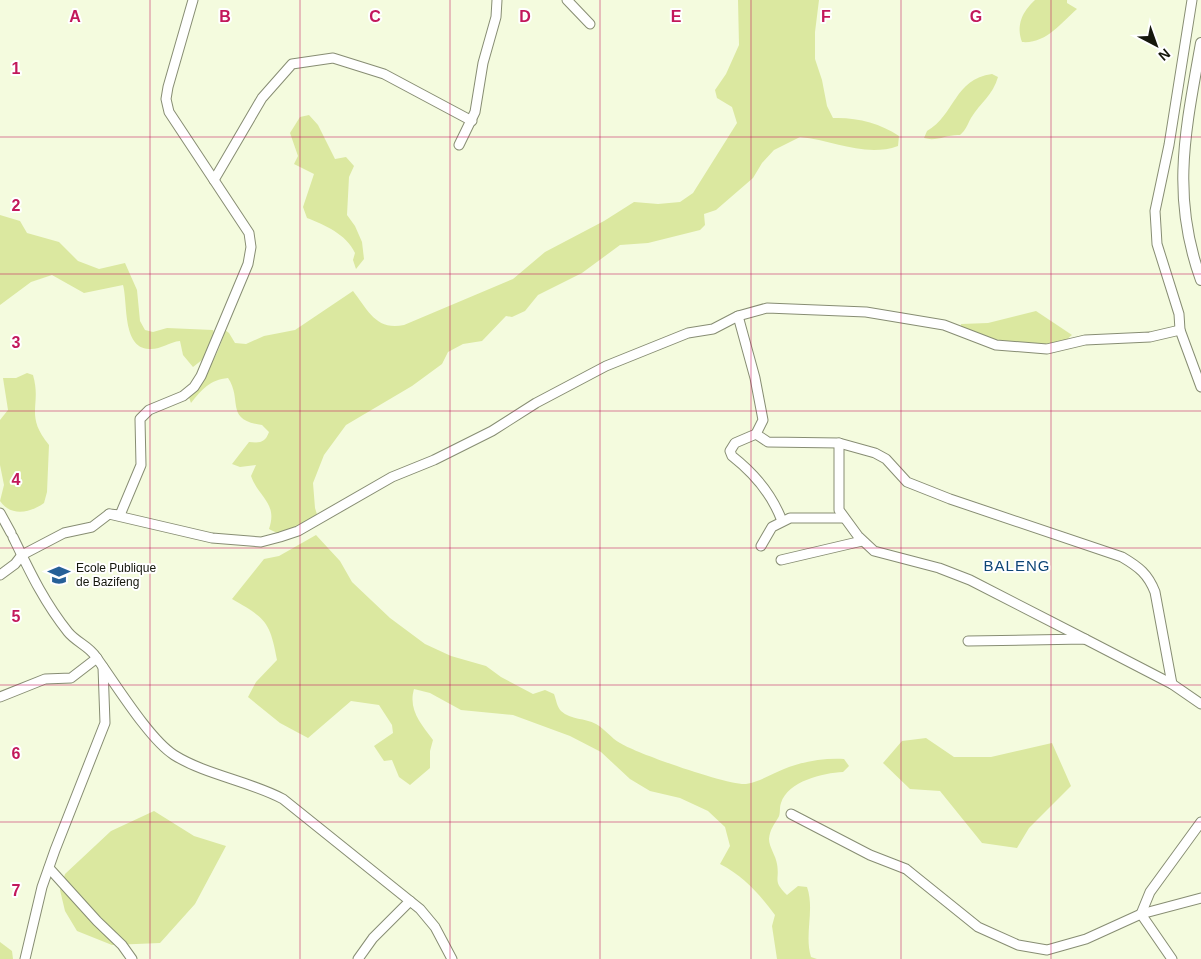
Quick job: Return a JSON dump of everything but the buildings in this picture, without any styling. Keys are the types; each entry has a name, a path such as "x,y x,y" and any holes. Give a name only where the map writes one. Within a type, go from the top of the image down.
{"main road":[{"path":"1201,43 1186,129 1182,171 1188,234 1201,280"}],"street":[{"path":"0,575 15,564 22,555 64,533 92,527 109,514 120,515 139,473 142,456 140,419 149,410 176,400 194,387 210,357 248,264 251,247 249,233 169,112 166,99 193,0"},
{"path":"459,145 472,121 483,63 496,17 497,0"},
{"path":"567,0 590,24"},
{"path":"1192,0 1169,145 1155,211 1157,244 1179,314 1180,330 1201,387"},
{"path":"214,180 262,98 292,64 333,58 384,74 472,121"},
{"path":"109,514 212,538 261,542 280,537 298,531 392,477 434,460 492,431 536,402 606,366 688,333 713,328 738,316 767,308 866,312 944,325 996,345 1048,349 1085,340 1150,337 1180,330"},
{"path":"738,316 756,378 763,420 756,434 731,446 732,456 760,482 775,504 782,522"},
{"path":"756,434 768,442 839,443 886,459 907,482 950,499 1113,553 1138,566 1150,580 1155,592 1172,684"},
{"path":"839,443 839,510 862,541 874,552 939,568 970,580 1172,684 1201,704"},
{"path":"0,513 37,588 56,616 72,636 92,650 156,738 174,755 189,763 262,788 283,799 410,901 435,927 452,959"},
{"path":"761,546 772,527 790,518 844,518"},
{"path":"781,560 862,541"},
{"path":"968,641 1085,639"},
{"path":"0,697 45,679 71,678 97,658"},
{"path":"24,959 49,868 84,771 105,723 103,667"},
{"path":"791,814 870,855 906,870 978,927 1018,945 1047,950 1086,939 1141,914 1201,898"},
{"path":"1141,914 1150,892 1201,822"},
{"path":"49,868 132,959"},
{"path":"358,959 373,938 410,901"},
{"path":"1141,914 1172,959"}],"green space":[{"path":"738,0 819,0 815,32 815,59 822,80 827,106 833,118 859,120 876,124 899,136 898,146 874,150 861,149 800,137 774,150 762,163 753,178 716,210 704,214 705,225 700,230 648,243 620,245 582,273 538,295 525,311 512,317 506,316 482,341 463,344 448,352 442,364 412,386 346,425 324,455 313,483 315,508 320,524 295,537 284,536 269,529 271,513 269,507 251,476 256,465 240,467 232,464 249,442 262,441 269,432 262,425 243,419 238,414 232,386 228,378 207,386 191,403 187,392 211,364 225,330 235,343 246,344 264,336 295,330 353,291 368,312 380,322 394,326 404,325 513,279 545,252 604,221 634,202 658,204 680,202 693,193 737,123 732,107 717,98 715,90 726,74 739,45"},
{"path":"1035,0 1067,0 1067,3 1077,9 1046,36 1031,42 1022,42 1020,36 1021,19"},
{"path":"992,74 998,77 996,83 960,135 938,139 924,138 927,131 944,116 962,90 979,77"},
{"path":"309,115 318,125 335,159 346,157 354,166 349,177 347,215 355,226 362,242 364,259 356,269 353,260 355,253 346,240 328,227 307,218 303,207 314,174 294,164 298,156 290,133 300,117"},
{"path":"0,215 20,221 27,233 59,242 78,261 99,269 125,263 137,290 140,321 145,330 153,332 167,328 213,330 215,335 207,356 193,367 183,355 180,341 153,349 140,347 130,333 123,285 84,293 52,275 31,282 0,305"},
{"path":"1036,311 1072,335 1063,342 1041,344 997,340 962,331 961,324 988,323"},
{"path":"27,373 33,375 37,425 49,445 47,492 44,503 33,509 21,512 4,506 0,501 4,485 0,465 0,420 8,410 3,378 16,378"},
{"path":"316,535 340,561 352,582 390,618 425,644 451,656 486,666 501,677 533,694 545,690 554,694 561,711 565,714 596,724 629,748 703,775 746,784 806,762 844,759 849,766 843,772 816,776 798,784 785,795 781,803 779,816 771,830 769,839 777,864 778,883 782,890 787,895 798,886 807,887 810,904 809,948 811,957 817,959 777,959 772,926 775,915 751,886 737,874 720,864 730,846 725,827 708,811 680,798 650,791 630,779 601,752 570,736 513,715 461,710 430,693 414,689 414,710 433,740 430,751 430,768 410,785 399,777 392,760 384,761 374,746 393,733 392,725 379,705 351,701 308,738 280,723 248,697 256,682 277,660 272,637 264,622 259,616 232,599 264,559 279,556"},
{"path":"926,738 954,757 991,757 1052,743 1071,786 1029,828 1017,848 982,843 940,791 910,789 883,763 902,741"},
{"path":"154,811 194,836 226,846 195,904 160,943 112,945 77,931 65,911 60,890 65,874 111,831"},
{"path":"0,942 12,951 13,959 0,959"}],"place":[{"name":"Ecole Publique de Bazifeng","path":"59,575"}],"district":[{"name":"BALENG","path":"1017,565"}]}
